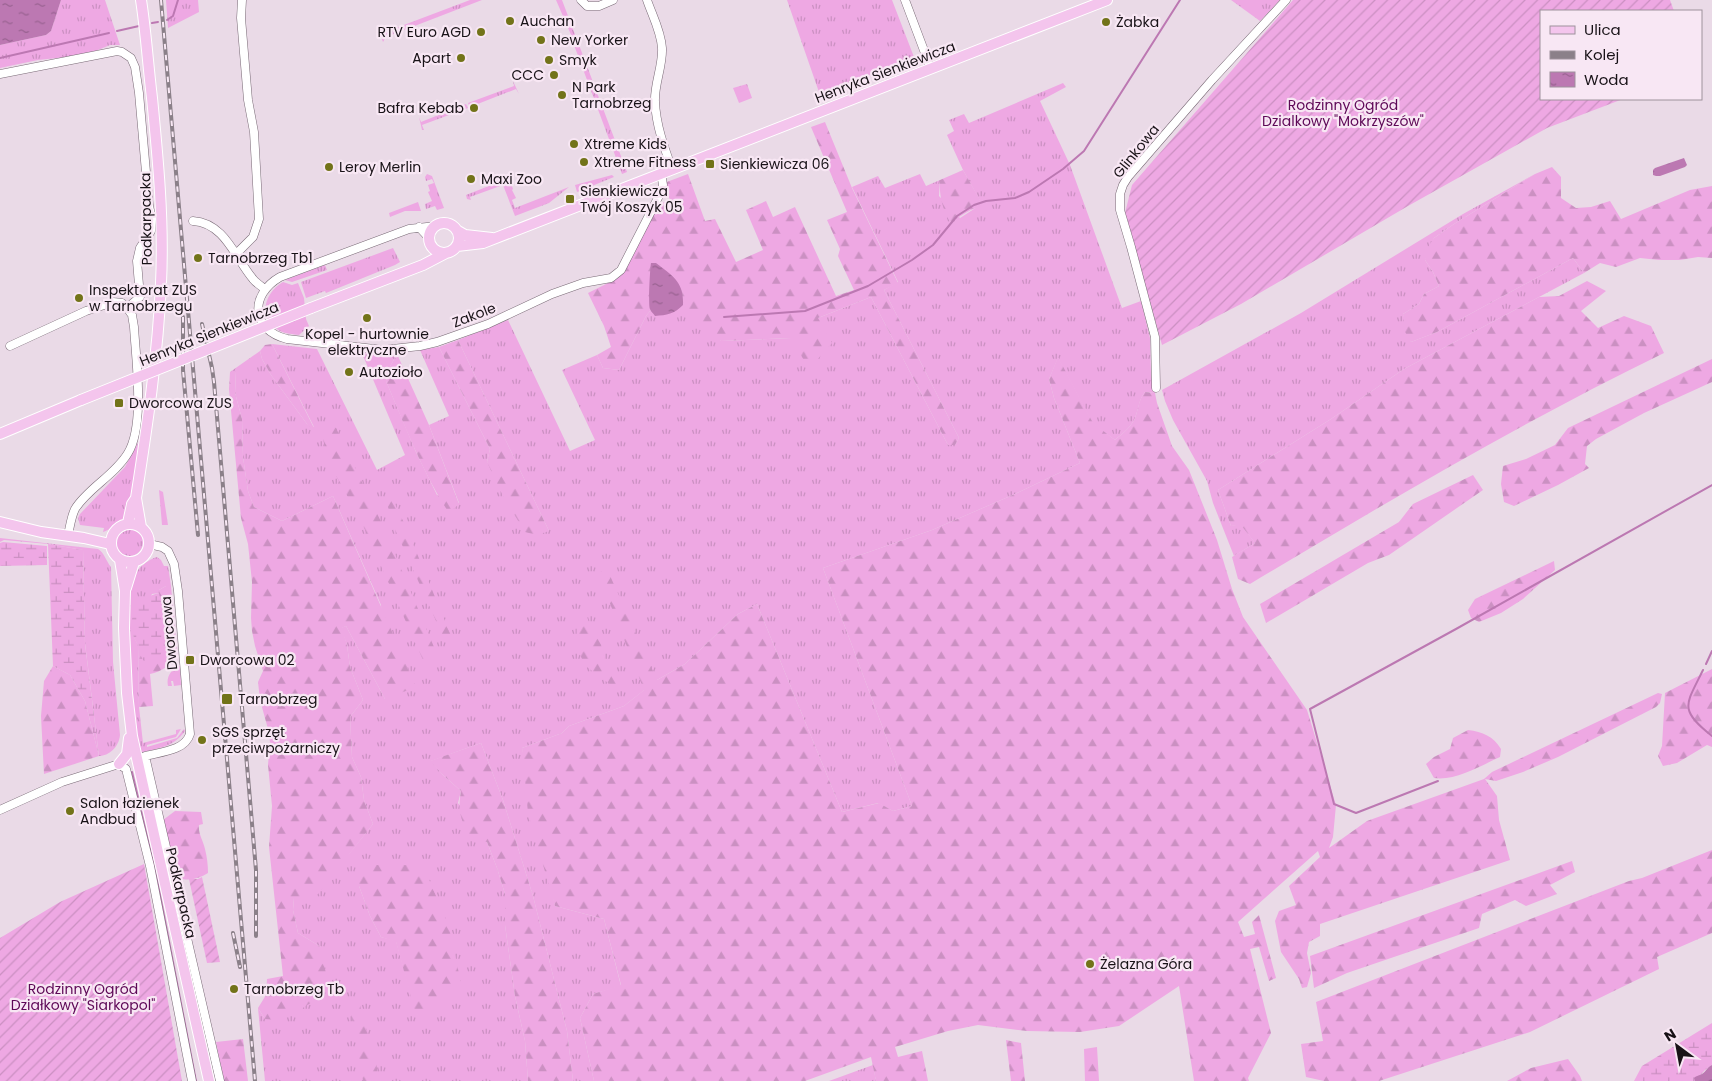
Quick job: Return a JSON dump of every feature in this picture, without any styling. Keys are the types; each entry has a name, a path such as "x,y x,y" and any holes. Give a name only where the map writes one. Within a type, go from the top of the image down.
{"main road":[{"name":"Podkarpacka","path":"141,0 158,160 161,233 157,344 136,498 141,527"},
{"name":"Henryka Sienkiewicza","path":"457,246 483,243 1107,0"},
{"path":"428,262 431,231 441,223 448,223 458,230 460,240 452,251 440,252 431,242"},
{"name":"Henryka Sienkiewicza","path":"458,230 465,235 495,238"},
{"name":"Henryka Sienkiewicza","path":"0,434 428,262 446,253"},
{"name":"Podkarpacka","path":"128,523 132,504 136,498"},
{"path":"0,522 41,532"},
{"path":"128,523 141,527 148,535 149,544 145,554 134,562 120,560 113,552 110,540 120,525 128,523"},
{"path":"0,529 84,538 92,535 110,540"},
{"name":"Podkarpacka","path":"120,560 125,592 125,665 130,728 209,1081"},
{"name":"Podkarpacka","path":"125,592 134,562"},
{"path":"119,764 128,751 130,728"}],"street":[{"path":"236,254 253,237 259,220 254,132 248,100 241,18 242,0"},
{"path":"582,0 587,6 599,6 613,0"},
{"path":"647,0 660,34 662,50 655,88 655,103 660,136 672,169"},
{"path":"905,0 931,68"},
{"name":"Glinkowa","path":"1156,388 1155,337 1120,210 1120,194 1123,185 1212,80 1286,0"},
{"path":"0,74 117,51 127,55 134,62 152,225 151,231 140,248 136,261 140,296 127,308"},
{"name":"Zakole","path":"265,289 258,304 262,323 267,330 281,338 383,350 437,342 488,324 569,288 583,283 604,280 616,275 621,270 662,190 661,173"},
{"path":"193,221 202,222 214,228 227,241 254,280 265,289 272,282 287,274 409,229 436,226"},
{"path":"419,227 431,242"},
{"path":"10,346 78,314 113,302 122,303 132,315 138,401 134,440 129,452 121,462 80,502 75,510 68,535"},
{"name":"Dworcowa","path":"149,544 162,547 168,551 174,564 190,734 181,746 145,756 220,1081"},
{"path":"0,810 62,782 119,764 128,773 150,866 192,1081"}],"green space":[{"path":"61,0 105,0 120,45 110,45 86,55 38,60 0,68 0,45 46,35 51,31"},
{"path":"166,0 198,0 199,12 168,28"},
{"path":"470,0 482,0 386,37 383,42 380,34"},
{"path":"556,0 562,0 627,172 622,174 575,44"},
{"path":"787,0 892,0 914,57 820,95"},
{"path":"1231,0 1280,0 1260,21"},
{"name":"Rodzinny Ogród Dzialkowy \"Mokrzyszów\"","path":"1293,0 1670,0 1674,10 1540,10 1540,100 1620,100 1547,128 1408,206 1241,304 1162,345 1125,213 1132,185"},
{"path":"513,81 519,94 516,89 470,107 468,103 514,86"},
{"path":"1063,83 1066,87 1040,101 1070,165 1122,308 1141,301 1150,338 1151,375 1155,393 1145,392 1140,400 1133,423 1115,440 1093,424 1058,358 1049,379 1054,398 1080,463 932,530 823,568 912,806 893,811 878,803 842,812 757,604 738,614 685,664 657,680 624,706 569,726 562,733 522,748 555,906 604,919 621,986 593,994 580,1018 594,1081 573,1081 567,1031 533,896 503,800 481,743 431,761 461,791 458,803 487,842 505,894 505,925 515,996 525,1041 528,1081 265,1081 258,1008 265,1019 321,947 298,933 293,910 294,898 349,854 373,824 364,800 361,777 352,757 350,717 363,700 350,667 347,645 341,628 346,626 385,699 381,605 333,496 282,521 254,507 248,491 243,457 242,419 235,393 236,372 230,372 260,351 262,359 271,375 307,424 314,427 272,344 317,349 377,470 405,455 361,351 397,354 387,372 386,381 416,452 437,495 459,503 429,425 449,416 420,350 439,347 490,449 487,462 549,531 458,340 508,320 570,451 595,440 562,370 597,355 603,368 619,370 646,316 658,301 670,297 721,341 791,338 818,318 871,297 948,445 955,445 959,438 884,290 898,282 852,187 878,176 885,188 920,174 926,186 940,180 939,196 960,218 977,207 983,206 963,170 947,135 954,131 949,120 964,114 969,123","holes":["389,865 423,865 417,1015 396,941 381,937 370,916 359,886"]},
{"path":"747,84 752,98 739,103 733,88"},
{"path":"466,104 468,108 422,125 424,130 422,130 419,117 421,122"},
{"path":"825,122 852,188 898,283 884,290 959,438 955,445 948,445 871,297 818,318 832,343 809,369 791,338 721,341 706,334 690,322 678,309 658,301 646,316 619,370 603,368 597,355 611,347 604,326 588,293 618,278 624,272 659,203 666,202 673,209 664,183 688,174 705,221 715,219 736,262 763,250 746,210 766,201 773,217 795,207 836,296 854,290 838,256 840,249 827,220 847,212 811,127"},
{"path":"1552,167 1561,177 1561,198 1576,208 1591,207 1610,201 1621,219 1690,190 1712,186 1712,258 1698,257 1680,260 1659,260 1640,258 1616,267 1600,263 1584,273 1573,258 1437,332 1411,342 1405,332 1403,314 1419,304 1424,294 1439,286 1425,260 1426,250 1434,238 1535,174"},
{"path":"963,170 984,207 971,210 950,222 942,201 940,180"},
{"path":"427,174 432,176 444,208 437,210 435,206 426,209 425,204 432,201 428,192 430,191 428,185 434,183 432,179 426,181 425,177"},
{"path":"1535,174 1434,238 1425,260 1439,286 1424,294 1419,304 1403,314 1411,342 1437,332 1573,258 1584,273 1404,369 1331,419 1218,490 1231,526 1241,524 1255,543 1234,556 1213,503 1207,481 1173,420 1162,390 1301,313 1463,214"},
{"path":"612,175 614,177 577,192 575,185"},
{"path":"509,178 516,198 512,200 515,208 569,187 549,203 515,216 503,185 470,197 471,200 467,199 466,195"},
{"path":"418,202 421,211 405,211 390,217 389,213"},
{"path":"393,248 400,262 395,265 326,293 325,291 306,298 301,282"},
{"path":"325,265 327,270 292,282 285,280"},
{"path":"1587,281 1606,291 1581,311 1598,328 1624,316 1651,326 1664,353 1506,435 1250,584 1238,579 1232,557 1255,543 1241,525 1231,526 1218,490 1331,419 1404,369 1539,297 1559,296"},
{"path":"283,282 292,285 298,283 304,298 306,319 309,326 299,335 280,331 273,326 266,313 266,306 271,292"},
{"path":"458,340 549,531 537,535 525,532 503,496 487,462 490,449 439,347"},
{"path":"272,344 314,428 307,424 271,375 262,359 260,351 265,345"},
{"path":"397,354 429,425 459,504 449,513 422,465 386,381 387,372"},
{"path":"1058,357 1093,423 1115,440 1133,423 1140,400 1145,392 1155,393 1172,446 1189,470 1217,540 1243,617 1307,710 1336,805 1333,837 1329,848 1367,821 1484,779 1492,772 1658,693 1662,694 1660,703 1656,707 1558,757 1496,781 1485,779 1497,796 1499,820 1510,860 1320,924 1320,936 1309,942 1307,953 1311,973 1307,987 1302,988 1299,979 1281,952 1275,921 1279,911 1296,905 1289,886 1320,857 1318,851 1238,922 1244,937 1255,934 1252,922 1259,915 1276,978 1269,981 1259,947 1250,949 1271,1033 1248,1078 1249,1081 1194,1081 1179,986 1119,1026 1080,1032 1027,1031 978,1025 948,1031 895,1047 898,1057 922,1051 928,1081 876,1081 871,1057 805,1081 594,1081 580,1018 593,994 621,985 604,919 555,906 528,813 522,748 562,733 569,726 624,706 644,690 598,573 607,569 657,680 685,664 738,614 757,604 842,812 879,803 893,811 912,806 823,568 932,530 1080,463 1054,398 1049,379"},
{"path":"1712,359 1712,382 1644,413 1596,439 1587,446 1585,464 1589,468 1514,506 1504,502 1501,484 1503,466 1526,459 1555,445 1568,428"},
{"path":"236,371 235,393 242,419 243,457 248,491 254,507 282,521 333,496 416,687 385,699 346,626 342,628 350,667 363,700 350,717 352,757 361,777 364,800 373,824 318,894 303,902 294,898 293,910 298,933 321,947 326,974 320,997 298,1011 278,1020 265,1019 258,1008 266,995 267,979 283,976 269,847 272,806 268,765 270,742 260,700 258,682 263,671 252,631 252,582 248,544 241,518 229,389 230,372"},
{"path":"330,424 336,428 384,528 439,659 439,663 423,660 361,521 328,461 321,430"},
{"path":"139,441 130,505 124,519 114,527 103,532 104,528 80,525 78,518 80,514 125,467"},
{"path":"1473,475 1483,490 1389,555 1368,563 1266,623 1260,604 1399,522 1413,504"},
{"path":"159,490 163,492 168,525 162,525"},
{"path":"389,495 406,527 452,638 445,641 394,527 385,497"},
{"path":"129,528 139,532 143,542 139,552 129,556 119,552 115,542 119,532"},
{"path":"0,538 98,549 111,567 113,662 120,735 116,747 103,756 99,756 85,643 83,550 48,544 4,540 0,542"},
{"path":"0,543 47,546 47,565 0,566"},
{"path":"48,544 83,550 85,644 99,756 85,701 70,675 53,666"},
{"path":"157,557 164,566 168,566 171,586 166,586 159,590 159,593 152,594 133,635 138,645 139,707 143,743 176,734 176,730 181,729 176,737 147,745 147,747 177,738 184,729 185,731 171,744 140,753 133,718 128,659 130,576 135,576 143,565"},
{"path":"1554,561 1555,570 1523,599 1501,613 1479,622 1471,618 1468,610 1475,599"},
{"path":"166,586 171,586 177,653 173,661 166,667 150,674 153,706 139,707 138,645 160,640 157,609 159,590"},
{"path":"159,593 162,608 162,634 165,645 158,660 144,661 133,635 132,621 141,603 146,598"},
{"path":"578,613 587,617 601,644 605,660 617,685 612,686 585,664 579,652 577,639"},
{"path":"53,666 70,675 85,701 99,756 44,774 41,716 44,681"},
{"path":"180,666 181,685 174,686 173,681 171,681 172,686 168,686 170,674"},
{"path":"1712,669 1712,747 1707,745 1677,763 1663,766 1658,756 1662,746 1665,693"},
{"path":"1468,730 1483,733 1491,738 1501,749 1500,757 1459,775 1434,778 1426,764 1434,757 1450,749 1453,738"},
{"path":"481,743 503,800 533,896 567,1031 573,1081 528,1081 525,1041 515,996 505,925 505,894 487,842 473,840 463,822 460,811 461,791 430,761"},
{"path":"175,811 201,812 203,824 199,825 199,831 206,852 208,873 197,878 189,880 177,877 163,820"},
{"path":"1712,850 1712,933 1657,957 1659,969 1530,1032 1379,1081 1324,1081 1306,1077 1301,1044 1323,1041 1316,1002"},
{"path":"1572,861 1575,872 1550,885 1557,894 1526,906 1515,900 1482,914 1479,928 1347,973 1314,988 1310,956"},
{"name":"Rodzinny Ogród Działkowy \"Siarkopol\"","path":"144,864 182,1081 0,1081 0,938 60,902"},
{"path":"358,865 423,865 449,927 461,983 433,1008 416,1015 396,942 381,937 370,916 359,886"},
{"path":"202,877 220,962 207,963 189,879"},
{"path":"360,1001 379,1081 363,1081 349,1002"},
{"path":"1712,1023 1712,1065 1695,1081 1634,1081 1642,1066"},
{"path":"243,1039 248,1081 224,1081 216,1042"},
{"path":"1006,1040 1021,1043 1025,1081 1011,1081"},
{"path":"1097,1047 1099,1081 1085,1081 1084,1049"},
{"path":"1568,1059 1582,1081 1507,1081 1531,1068"},
{"path":"873,1065 876,1081 829,1081"}],"water":[{"path":"0,0 61,0 51,31 46,35 0,45"},
{"path":"1684,158 1687,165 1685,167 1660,176 1653,175 1655,168"},
{"path":"651,263 656,263 668,272 676,280 682,291 683,305 673,312 655,316 650,310"},
{"path":"1712,1065 1712,1081 1695,1081 1694,1078 1696,1076"}],"waterway":[{"path":"167,20 173,16 178,0"},
{"path":"724,317 805,311 868,286 933,245 957,216 974,205 986,201 1015,198 1029,192 1063,169 1084,151 1180,0"},
{"path":"152,23 158,22"},
{"path":"117,31 139,26"},
{"path":"0,58 109,33"},
{"path":"1438,781 1356,813 1334,804 1310,709 1712,485"},
{"path":"1706,664 1712,651"},
{"path":"1703,670 1692,691 1688,706 1694,719 1712,736"},
{"path":"132,772 157,879 196,1081"}],"railway":[{"path":"161,0 255,1081"},
{"path":"183,317 183,370 198,535"},
{"path":"202,324 214,382 256,870 256,936"},
{"path":"233,933 240,967"}],"place":[{"name":"Auchan","path":"510,21"},
{"name":"Żabka","path":"1106,22"},
{"name":"RTV Euro AGD","path":"481,32"},
{"name":"New Yorker","path":"541,40"},
{"name":"Apart","path":"461,58"},
{"name":"Smyk","path":"549,60"},
{"name":"CCC","path":"554,75"},
{"name":"N Park Tarnobrzeg","path":"562,95"},
{"name":"Bafra Kebab","path":"474,108"},
{"name":"Xtreme Kids","path":"574,144"},
{"name":"Xtreme Fitness","path":"584,162"},
{"name":"Sienkiewicza 06","path":"710,164"},
{"name":"Leroy Merlin","path":"329,167"},
{"name":"Maxi Zoo","path":"471,179"},
{"name":"Sienkiewicza Twój Koszyk 05","path":"570,199"},
{"name":"Tarnobrzeg Tb1","path":"198,258"},
{"name":"Inspektorat ZUS w Tarnobrzegu","path":"79,298"},
{"name":"Kopel - hurtownie elektryczne","path":"367,318"},
{"name":"Autozioło","path":"349,372"},
{"name":"Dworcowa ZUS","path":"119,403"},
{"name":"Dworcowa 02","path":"190,660"},
{"name":"Tarnobrzeg","path":"227,699"},
{"name":"SGS sprzęt przeciwpożarniczy","path":"202,740"},
{"name":"Salon łazienek Andbud","path":"70,811"},
{"name":"Żelazna Góra","path":"1090,964"},
{"name":"Tarnobrzeg Tb","path":"234,989"}]}
